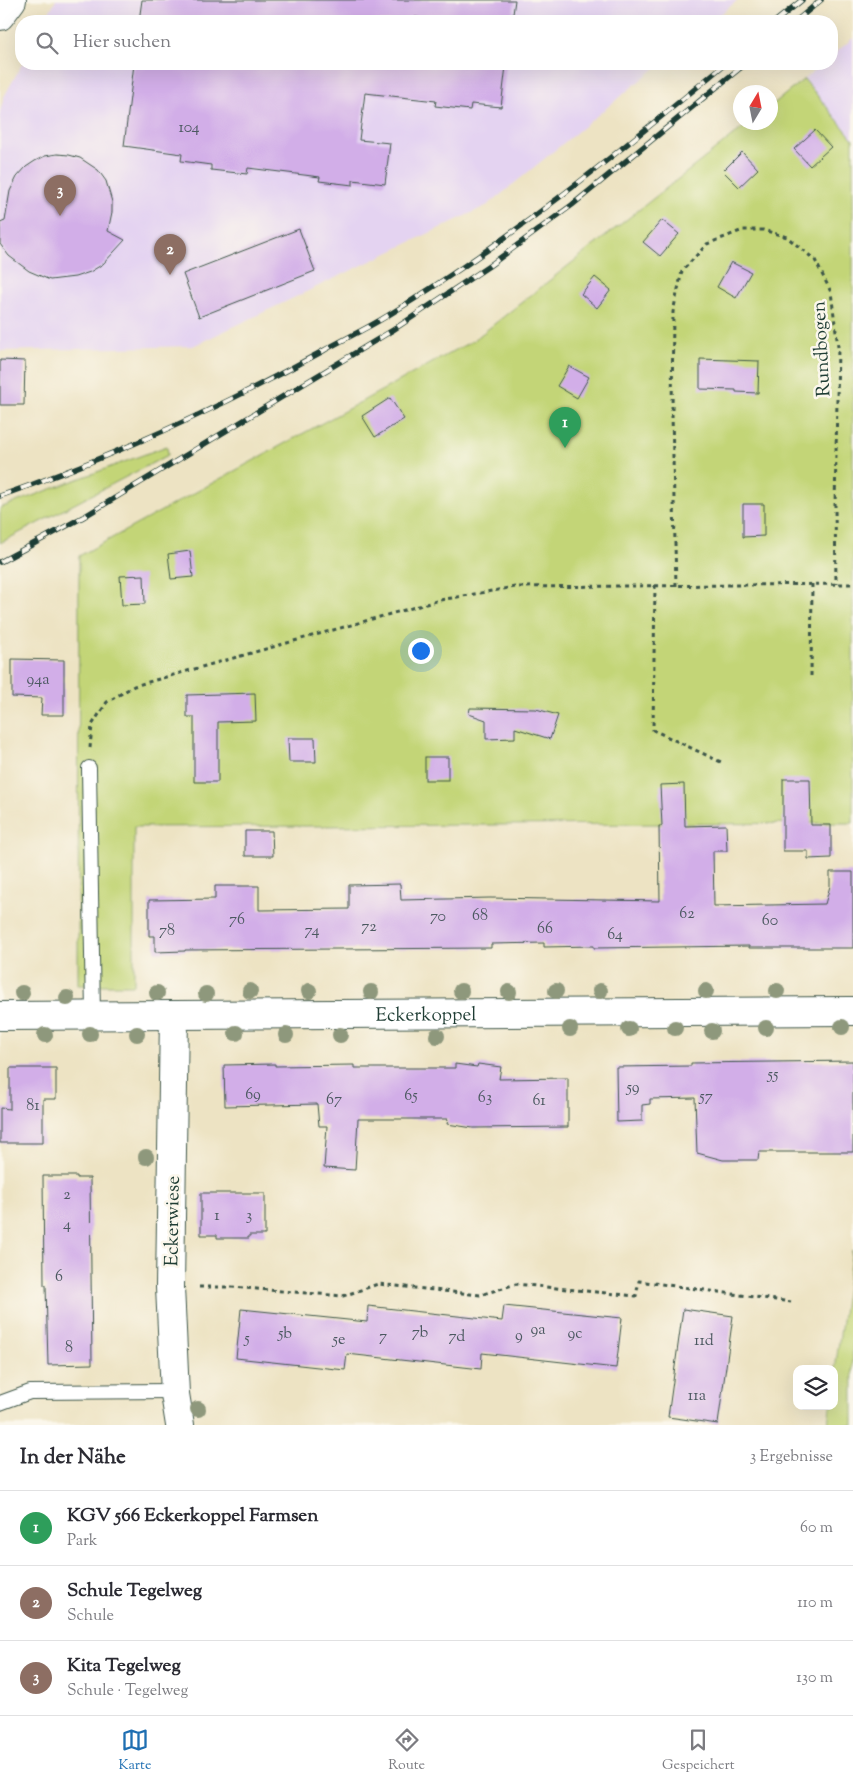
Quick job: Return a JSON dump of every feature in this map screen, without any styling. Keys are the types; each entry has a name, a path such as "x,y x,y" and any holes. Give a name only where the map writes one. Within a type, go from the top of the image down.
{"street":[{"path":"0,16 12,0"},
{"name":"Eckerkoppel","path":"0,1016 853,1011"},
{"name":"Eckerwiese","path":"174,1015 170,1287 175,1391 180,1425"}],"lane":[{"path":"89,768 93,1016"},
{"path":"0,1403 30,1392 175,1391"}],"path":[{"name":"Rundbogen","path":"676,586 672,312 682,271 707,244 743,230 763,230 787,236 815,260 832,292 838,347 835,506 836,584"},
{"path":"811,676 812,584"},
{"path":"89,768 92,725 106,702 134,686 440,600 515,587 853,584"},
{"path":"655,585 653,730 723,763"},
{"path":"170,1287 232,1287 343,1296 378,1284 480,1295 516,1284 636,1296 639,1281 791,1302"}],"shaded area":[{"path":"56,0 738,0 719,15 47,15"},
{"path":"853,38 853,139 804,79 815,70 838,70 838,51"},
{"path":"19,70 653,70 488,205 193,346 0,351 0,112 4,97"}],"green space":[{"path":"804,79 853,139 853,823 134,827 134,985 78,985 79,556 474,340 740,130 778,130 778,100"},
{"path":"167,446 168,455 0,543 0,508"},
{"path":"852,1250 853,1425 828,1425 830,1410 838,1410 838,1365 836,1365"}],"building":[{"path":"142,0 515,0 513,15 140,15"},
{"path":"133,70 506,70 501,107 471,104 470,110 435,106 436,101 365,93 359,140 390,143 385,184 353,180 353,185 319,181 320,177 248,168 247,174 211,170 211,165 181,161 182,154 124,146"},
{"path":"815,130 831,147 810,166 794,149"},
{"path":"742,152 758,169 739,187 723,171"},
{"path":"57,154 80,158 98,170 106,181 112,202 108,231 125,240 103,264 90,272 75,277 50,280 29,271 9,256 0,244 0,223 5,221 10,191 17,177 35,161 45,156"},
{"path":"662,220 679,234 660,256 643,242"},
{"path":"299,229 315,271 199,317 183,274"},
{"path":"731,262 751,272 736,298 717,287"},
{"path":"595,277 611,290 597,308 581,294"},
{"path":"700,359 759,361 758,393 700,389"},
{"path":"0,360 25,361 24,405 0,405"},
{"path":"569,366 589,377 577,398 557,386"},
{"path":"390,398 404,419 375,437 362,416"},
{"path":"743,504 764,504 764,536 743,537"},
{"path":"190,551 193,577 171,579 168,554"},
{"path":"144,575 145,604 122,605 120,576"},
{"path":"12,659 64,660 64,715 41,715 42,698 12,697"},
{"path":"255,693 256,721 218,722 218,782 194,782 194,717 187,717 187,695"},
{"path":"470,708 536,709 558,715 550,739 515,728 515,738 486,739 486,720 469,714"},
{"path":"288,738 315,738 316,762 289,762"},
{"path":"425,757 448,757 448,780 425,780"},
{"path":"783,779 810,779 811,825 831,825 831,858 808,859 808,851 783,851"},
{"path":"684,784 685,826 726,825 727,851 713,851 714,906 825,904 830,886 830,872 853,872 853,948 749,948 749,946 594,948 594,946 544,947 544,943 491,944 491,948 185,950 155,952 155,936 149,936 149,900 215,899 215,886 259,886 259,910 349,909 349,885 400,884 401,900 490,898 660,901 659,826 662,826 660,785"},
{"path":"245,831 272,831 273,856 245,856"},
{"path":"853,1061 853,1152 759,1152 758,1160 723,1160 697,1153 695,1098 650,1099 650,1104 642,1105 642,1121 617,1122 616,1067 691,1066 691,1063"},
{"path":"275,1064 275,1066 354,1065 354,1068 455,1068 455,1064 477,1067 478,1064 501,1067 499,1079 568,1078 568,1127 473,1128 447,1124 448,1119 358,1119 355,1170 324,1168 327,1126 319,1126 317,1104 225,1106 224,1065"},
{"path":"10,1068 56,1068 56,1099 43,1099 43,1143 0,1143 0,1108 10,1109"},
{"path":"43,1176 90,1178 92,1364 48,1365 46,1285 44,1285"},
{"path":"201,1193 265,1193 265,1235 249,1235 249,1238 217,1238 217,1235 201,1235"},
{"path":"368,1306 502,1321 504,1306 622,1318 616,1368 482,1353 481,1369 347,1354 345,1370 236,1358 241,1309 367,1322"},
{"path":"683,1309 733,1316 718,1424 668,1417"}],"railway":[{"path":"783,15 802,0"},
{"path":"803,15 821,0"},
{"path":"0,496 83,465 205,412 379,321 432,288 518,228 644,131 718,70"},
{"path":"0,562 85,516 393,330 489,266 572,205 738,70"}],"place":[{"name":"Kita Tegelweg","path":"60,216"},
{"name":"Schule Tegelweg","path":"170,275"},
{"name":"KGV 566 Eckerkoppel Farmsen","path":"565,448"}]}
